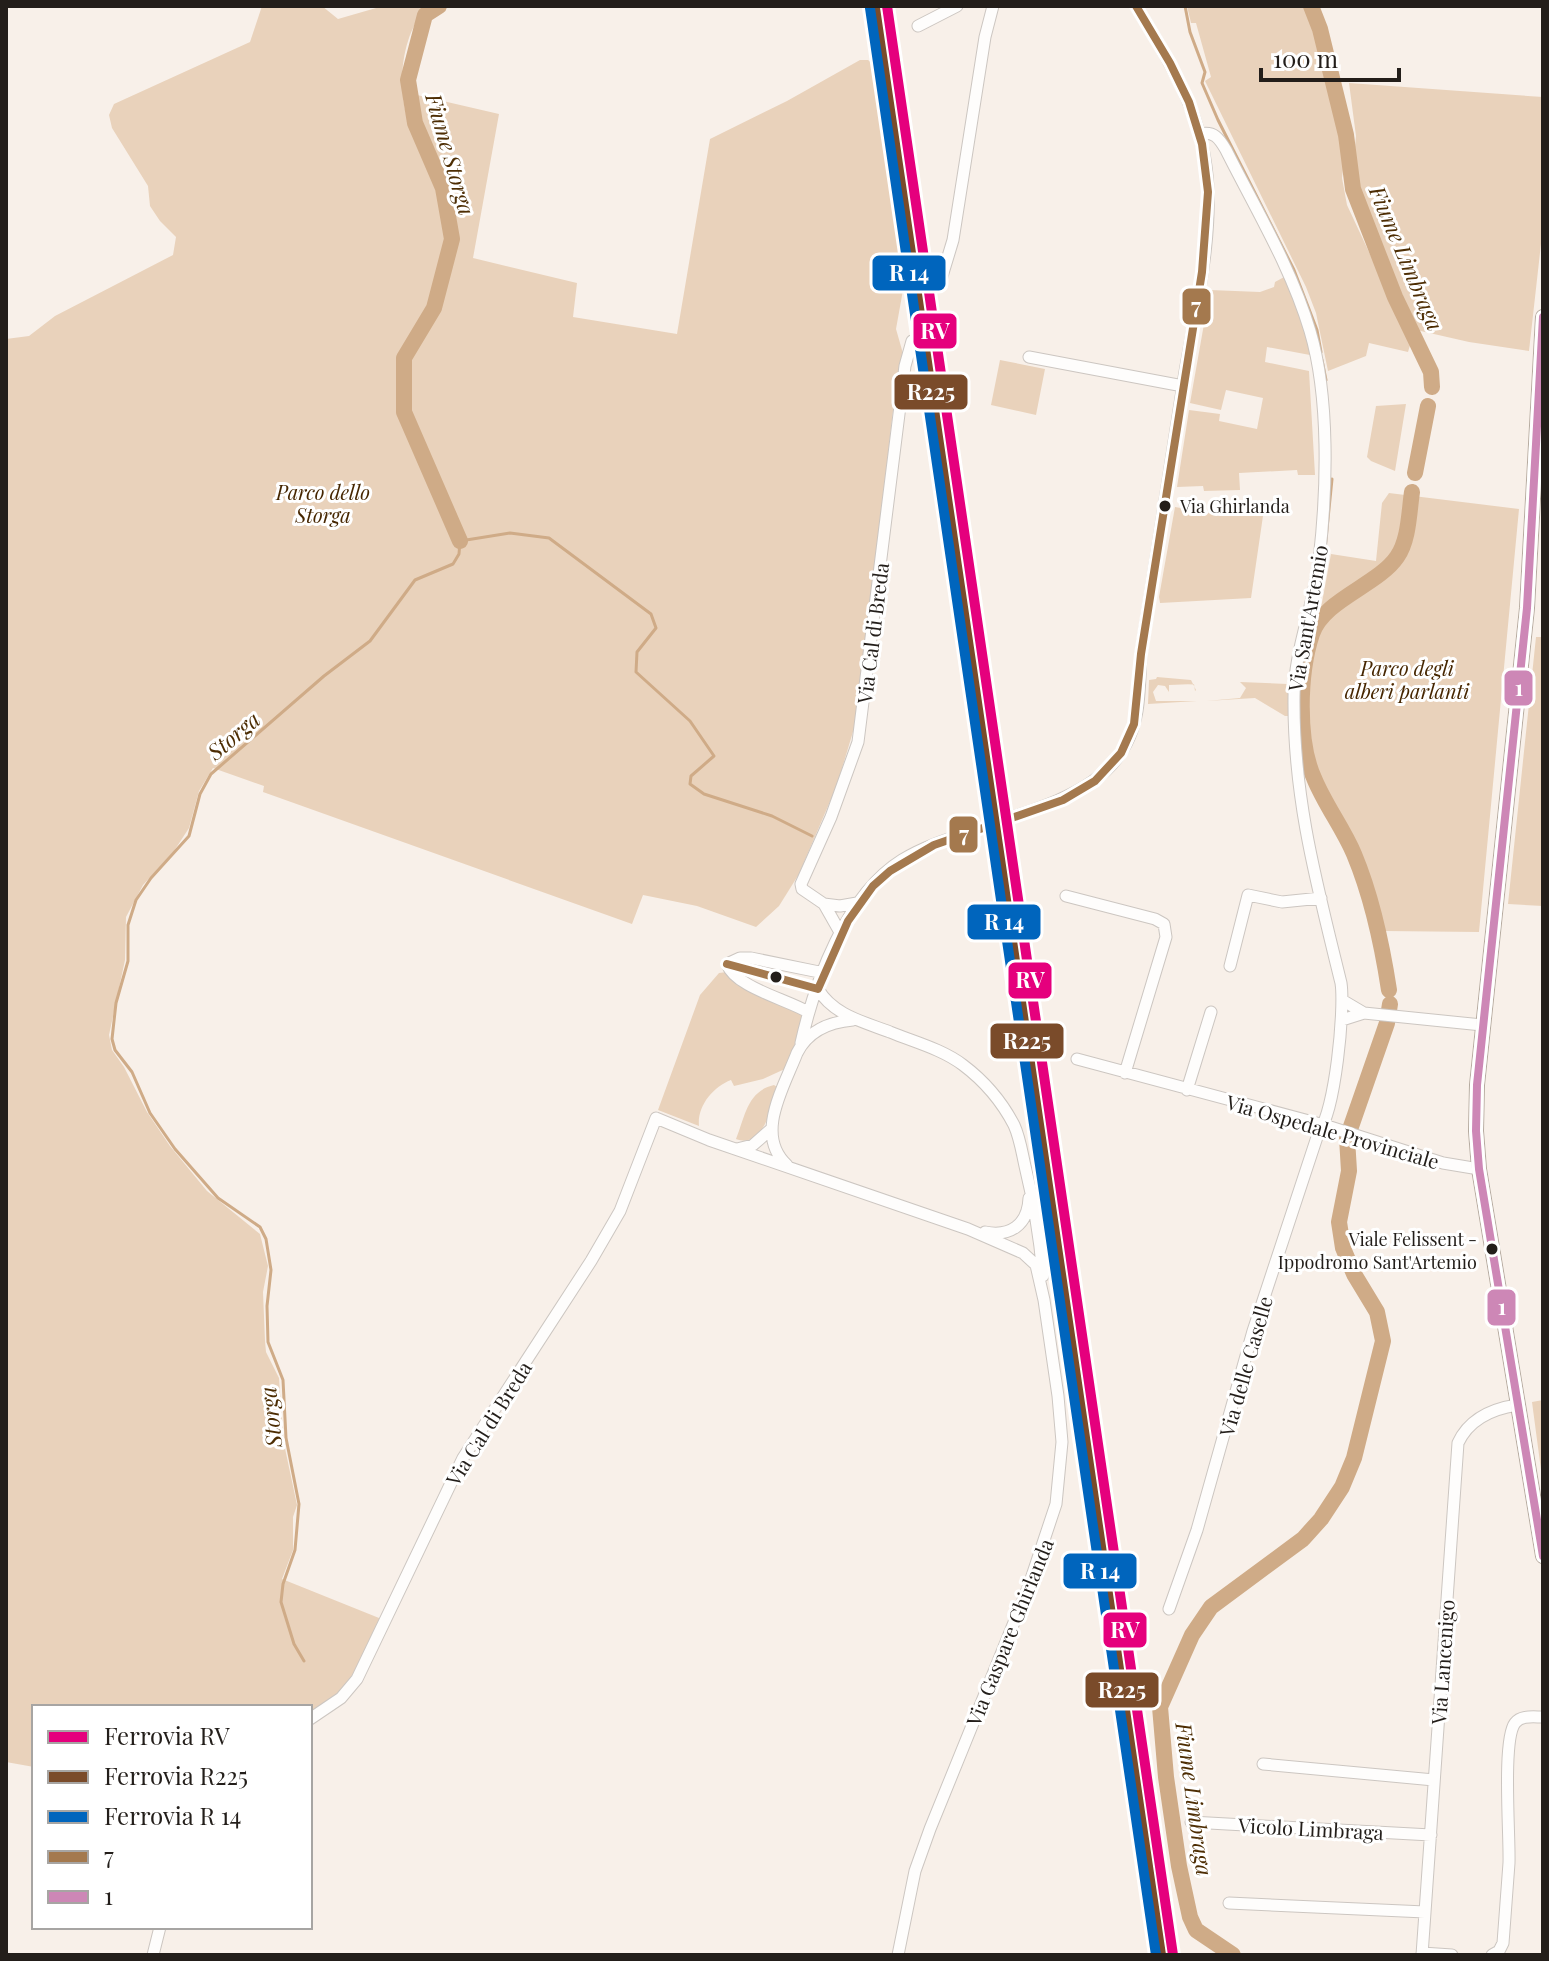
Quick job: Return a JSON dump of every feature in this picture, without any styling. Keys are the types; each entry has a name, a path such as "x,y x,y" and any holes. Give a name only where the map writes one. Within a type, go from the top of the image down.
{"main road":[{"path":"1543,317 1527,608 1475,1111 1479,1169 1543,1556"}],"street":[{"path":"918,26 957,6"},
{"path":"940,283 953,240 985,37 993,6"},
{"path":"1016,816 1075,794 1109,768 1130,735 1137,713 1141,654 1208,209 1204,133 1182,85 1136,6"},
{"name":"Via Sant'Artemio","path":"1204,133 1216,136 1226,150 1287,271 1311,334 1321,404 1325,491 1318,574 1295,670 1293,700 1298,794 1341,983 1342,1020 1324,1125"},
{"name":"Via Cal di Breda","path":"841,934 824,904 803,890 801,884 831,817 858,742 905,366 912,341"},
{"path":"1029,357 1183,386"},
{"path":"736,1149 753,1145 770,1130 801,1043 808,1012 857,903 878,878 901,861 934,845 993,824"},
{"path":"1230,966 1248,895 1282,902 1321,898"},
{"path":"1066,896 1164,924 1166,937 1125,1073"},
{"path":"824,904 840,906 857,903"},
{"path":"808,1012 743,982 729,971 727,964 740,958 751,958 824,973"},
{"name":"Via Gaspare Ghirlanda","path":"818,989 853,1020 933,1048 961,1063 981,1081 1015,1126 1038,1222 1044,1300 1062,1442 1056,1504 1028,1588 915,1871 898,1955"},
{"path":"1342,1000 1364,1013"},
{"path":"1187,1090 1211,1012"},
{"path":"1342,1020 1364,1013 1482,1025"},
{"path":"801,1043 824,1026 853,1020"},
{"name":"Via Ospedale Provinciale","path":"1077,1059 1324,1125 1443,1163 1479,1169"},
{"name":"Via Cal di Breda","path":"312,1718 341,1698 357,1679 463,1458 620,1211 656,1118"},
{"name":"Via Gaspare Ghirlanda","path":"656,1118 968,1229 1023,1253 1036,1265 1044,1300"},
{"name":"Via delle Caselle","path":"1169,1609 1203,1512 1267,1285 1319,1131 1324,1125"},
{"path":"770,1130 775,1150 789,1167"},
{"name":"Via Gaspare Ghirlanda","path":"968,1229 999,1235 1014,1229 1026,1214 1029,1180"},
{"name":"Via Lancenigo","path":"1422,1954 1458,1443 1463,1431 1484,1415 1517,1405"},
{"path":"1492,1955 1499,1951 1503,1943 1509,1861 1508,1756 1512,1727 1522,1717 1543,1717"},
{"path":"1263,1764 1434,1780"},
{"name":"Vicolo Limbraga","path":"1191,1822 1431,1835"},
{"path":"1229,1903 1425,1912"},
{"path":"153,1955 160,1929"},
{"path":"1422,1954 1452,1955"}],"shaded area":[{"path":"1173,1904 1180,1955 1163,1955 1156,1907"}],"green space":[{"name":"Parco dello Storga","path":"262,6 322,6 338,19 383,6 427,6 412,31 404,59 402,89 407,118 419,114 417,95 499,114 473,258 577,283 573,317 677,334 710,139 860,60 868,60 873,64 901,251 903,290 896,329 904,357 897,376 858,715 837,785 799,874 779,906 756,927 697,906 643,895 632,924 263,792 264,786 213,768 199,791 189,828 174,851 143,885 126,917 125,960 109,1035 112,1050 170,1146 207,1191 260,1234 268,1266 263,1292 266,1352 279,1378 283,1439 297,1505 293,1517 293,1550 282,1579 384,1620 351,1684 312,1713 312,1705 32,1705 32,1767 6,1762 6,339 29,336 55,316 173,255 176,237 150,206 148,186 112,128 109,115 114,104 250,42"},
{"path":"1187,6 1306,6 1340,123 1345,150 1342,178 1347,205 1411,342 1408,352 1369,343 1366,356 1328,371 1316,313 1306,287 1205,81 1211,77 1196,23 1191,23"},
{"path":"1349,83 1543,97 1543,226 1529,351 1412,329 1353,168 1356,136"},
{"path":"1286,276 1308,338 1310,355 1267,347 1265,362 1309,371 1315,475 1298,475 1297,470 1239,473 1240,490 1204,491 1203,486 1177,487 1189,410 1220,414 1219,421 1257,429 1263,398 1226,390 1221,410 1190,403 1210,290 1260,292 1274,287 1275,282"},
{"path":"1000,360 1045,369 1036,415 991,405"},
{"path":"1406,404 1395,471 1367,457 1376,406"},
{"name":"Parco degli alberi parlanti","path":"1389,493 1519,509 1479,932 1384,931 1356,852 1321,786 1308,753 1310,671 1321,624 1320,613 1331,554 1376,561 1382,503"},
{"path":"1175,507 1214,514 1263,516 1251,598 1160,603"},
{"path":"1536,637 1543,637 1543,906 1508,904"},
{"path":"1157,677 1191,680 1193,684 1169,685 1169,692 1165,686 1158,685 1153,692 1156,701 1197,701 1148,704 1149,680"},
{"path":"1240,682 1287,684 1291,716 1285,716 1255,698 1206,701 1240,698 1246,688"},
{"path":"727,972 787,1003 804,1016 787,1068 763,1079 734,1086 731,1080 724,1083 712,1092 704,1105 699,1126 658,1110 700,995 719,973"},
{"path":"774,1085 777,1093 759,1134 745,1141 736,1139 752,1099"},
{"path":"1543,1400 1543,1485 1532,1402"}],"waterway":[{"name":"Fiume Storga","path":"439,6 425,15 408,80 415,123 443,188 452,239 434,308 404,358 404,412 460,541"},
{"path":"1185,6 1190,32 1205,72 1202,83 1294,270 1317,330 1321,352"},
{"name":"Fiume Limbraga","path":"1311,6 1320,29 1346,135 1353,189 1395,297 1431,372 1432,387"},
{"path":"1322,360 1326,380"},
{"name":"Fiume Limbraga","path":"1415,473 1428,406"},
{"path":"1323,569 1332,479"},
{"name":"Fiume Limbraga","path":"1389,990 1376,921 1360,870 1308,763 1302,726 1302,687 1308,650 1318,622 1339,602 1388,567 1401,550 1408,526 1412,492"},
{"name":"Storga","path":"304,1661 294,1644 281,1602 283,1584 295,1550 299,1504 286,1438 283,1380 268,1342 267,1306 271,1270 266,1239 260,1227 218,1198 175,1149 150,1113 132,1072 115,1050 112,1039 116,1003 128,961 128,925 136,900 151,878 189,836 200,794 211,774 324,676 370,641 415,580 453,564 459,554 460,541 510,533 549,538 651,614 656,628 637,652 636,672 690,721 714,756 691,776 690,784 704,794 772,816 812,836"},
{"path":"1316,623 1314,617 1320,588"},
{"name":"Fiume Limbraga","path":"1233,1955 1196,1930 1190,1917 1166,1777 1160,1707 1192,1635 1211,1607 1303,1539 1321,1519 1342,1487 1354,1458 1383,1341 1377,1312 1354,1274 1343,1248 1339,1222 1349,1171 1347,1138 1387,1023 1390,1004"}],"tunnel":[{"path":"993,824 1016,816"}],"rail line":[{"name":"RV","path":"887,6 1173,1955"},
{"name":"R225","path":"875,8 1161,1955"}],"transit line":[{"name":"7","path":"727,964 818,989 848,921 873,886 890,871 934,845 1063,800 1095,781 1121,753 1134,724 1141,654 1202,272 1208,192 1202,144 1189,102 1136,6"},
{"path":"870,8 1156,1955"},
{"name":"1","path":"1543,317 1527,608 1477,1085 1476,1131 1479,1169 1543,1556"}],"place":[{"name":"Via Ghirlanda","path":"1165,506"},
{"name":"Viale Felissent - Ippodromo Sant'Artemio","path":"1492,1249"}]}
